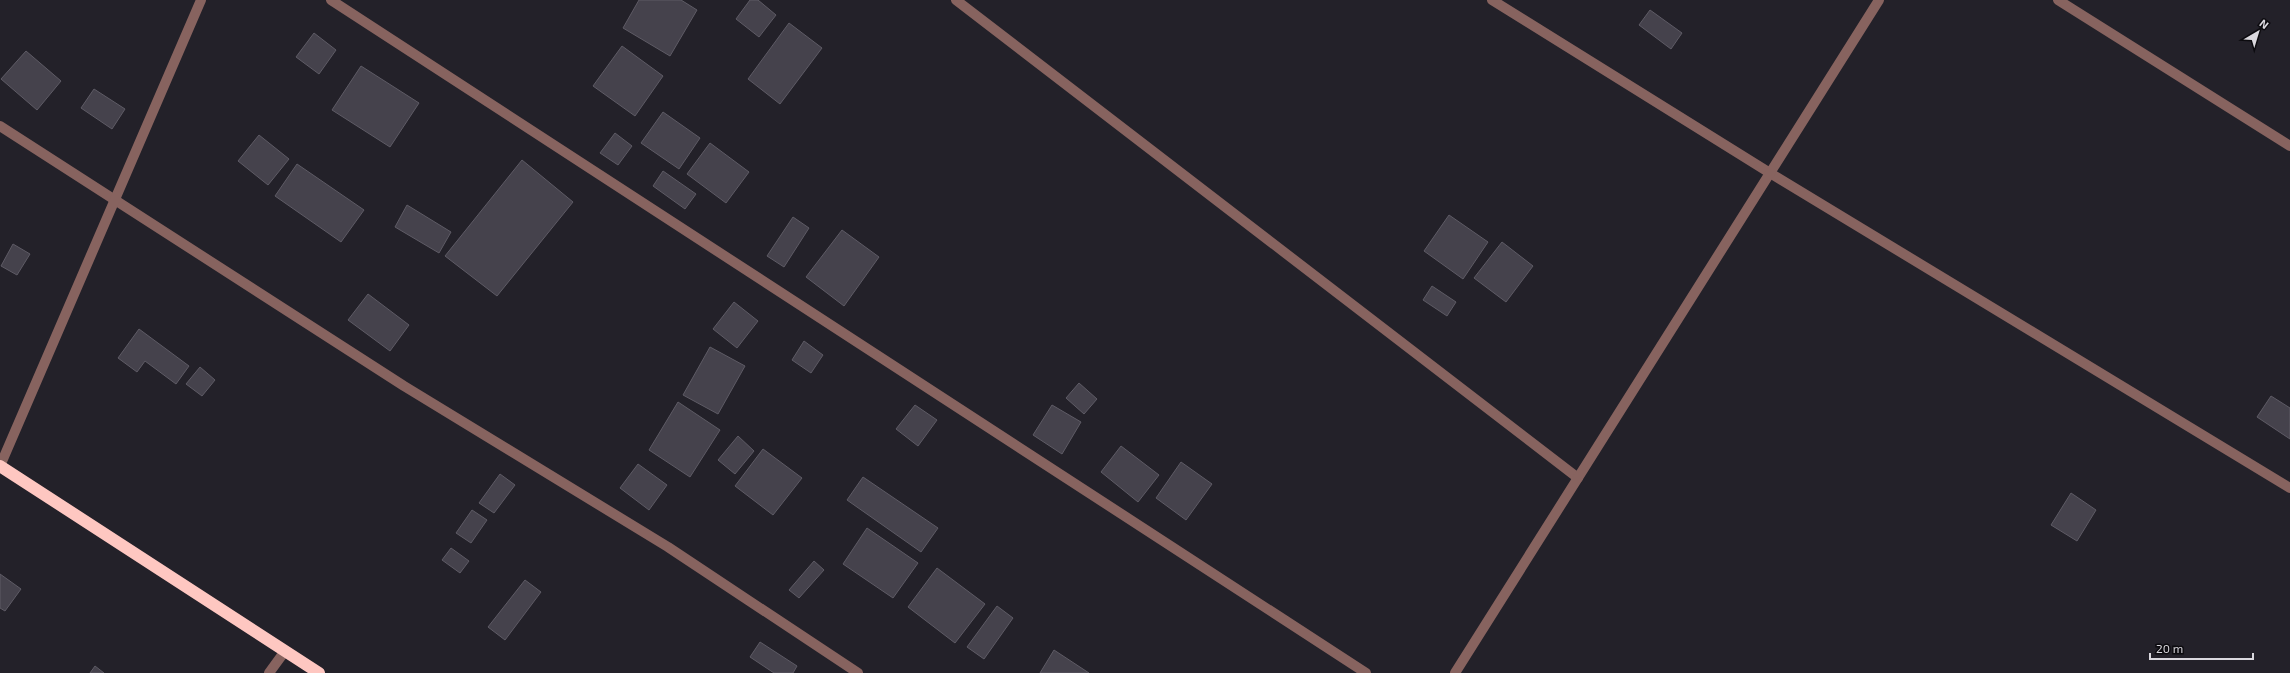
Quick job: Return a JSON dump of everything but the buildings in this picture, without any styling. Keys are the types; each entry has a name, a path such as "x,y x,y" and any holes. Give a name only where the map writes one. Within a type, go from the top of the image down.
{"highway":[{"path":"0,466 319,673"}],"street":[{"path":"0,466 201,0"},
{"path":"331,0 1366,673"},
{"path":"956,0 1578,478"},
{"path":"1492,0 1770,173 2290,488"},
{"path":"1455,673 1878,0"},
{"path":"2058,0 2290,146"},
{"path":"0,126 115,202 404,386 668,547 858,673"},
{"path":"270,673 285,651"}]}
